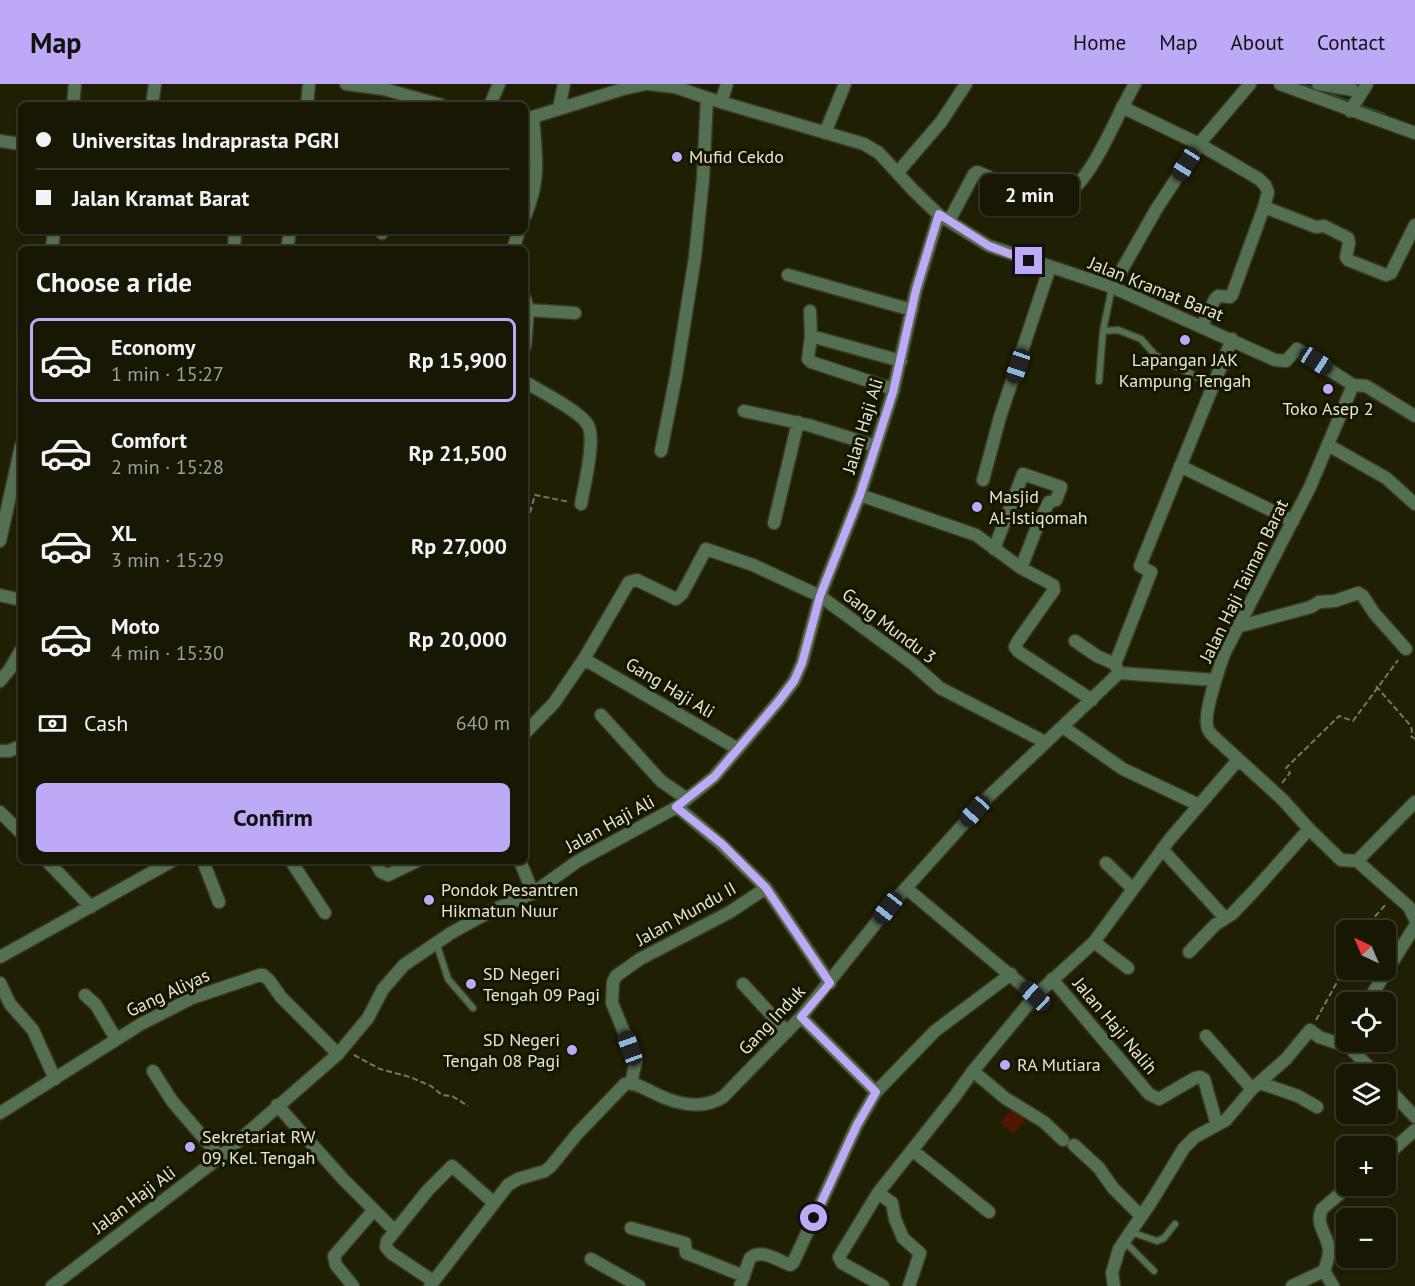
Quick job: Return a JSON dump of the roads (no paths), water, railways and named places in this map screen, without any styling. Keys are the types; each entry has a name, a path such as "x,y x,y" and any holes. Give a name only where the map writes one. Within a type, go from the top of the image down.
{"street":[{"path":"73,102 75,84"},
{"path":"152,102 155,84"},
{"path":"307,102 309,84"},
{"path":"346,84 385,87 401,100 417,102"},
{"path":"491,102 499,84"},
{"path":"559,108 564,84"},
{"path":"528,208 535,188 537,170 529,117 647,84"},
{"name":"Jalan Kramat Barat","path":"647,84 675,87 864,144 879,153 913,190 944,218 989,246 1112,287 1283,362 1297,349 1353,385"},
{"path":"721,102 727,84"},
{"path":"825,133 845,84"},
{"path":"898,172 941,122 966,84"},
{"path":"1135,84 1122,107 1199,144 1262,181 1268,192 1232,295 1230,297 1218,296 1215,299 1202,327"},
{"path":"1112,287 1157,208 1199,144 1250,84"},
{"path":"1280,84 1355,96"},
{"path":"1318,84 1355,96 1415,133"},
{"path":"661,451 676,376 695,257 703,178 707,98"},
{"name":"Jalan Haji Ali","path":"52,1286 220,1157 340,1052 368,1018 383,989 404,965 436,941 492,911 533,893 578,861 676,807 714,777 778,702 794,681 802,663 820,596 860,495 876,446 901,361 926,255 944,218 978,172 1039,199 1058,197 1069,192 1082,179 1101,149 1122,107"},
{"path":"0,141 18,144"},
{"path":"1264,207 1316,227 1324,226 1348,238 1346,257 1348,260 1388,275 1415,225"},
{"path":"983,480 1000,417 1050,267"},
{"path":"788,275 912,310"},
{"path":"528,305 575,313"},
{"path":"810,311 811,336 808,359 811,362 893,389"},
{"path":"811,336 901,361"},
{"path":"1117,669 1151,572 1140,566 1232,339"},
{"path":"528,384 579,415 588,425 591,439 581,504"},
{"path":"1353,385 1366,386 1415,416"},
{"name":"Jalan Haji Taiman Barat","path":"1353,385 1293,521 1224,654 1215,680 1207,716 1208,729 1238,760 1275,792 1341,861 1357,861 1409,907 1415,919"},
{"path":"744,411 798,422 876,446"},
{"path":"774,523 798,422"},
{"path":"1328,444 1386,478 1415,504"},
{"path":"0,541 18,460"},
{"path":"1180,466 1293,521"},
{"path":"994,549 1023,474 1061,487 1056,500 1049,502 1039,522 1021,568"},
{"path":"860,495 976,535 1021,568 1053,585 1054,588 1016,644 1017,649 1092,700"},
{"name":"Gang Mundu 3","path":"584,659 629,582 637,580 676,599 682,594 706,549 753,565 820,596 913,664 940,688 1045,742"},
{"path":"1237,627 1311,607 1319,602 1335,601 1358,594 1363,596 1374,613 1406,649"},
{"path":"0,595 18,599"},
{"path":"1075,641 1117,669 1215,680"},
{"path":"0,681 18,655"},
{"path":"528,730 554,703 584,659"},
{"name":"Gang Haji Ali","path":"584,659 738,749"},
{"name":"Gang Induk","path":"631,1083 681,1103 702,1105 714,1102 734,1086 788,1032 906,888 987,798 1092,700 1117,669"},
{"path":"601,715 661,781 687,799"},
{"path":"1063,728 1123,769 1199,805"},
{"path":"1,749 9,751 18,747"},
{"path":"883,1286 842,1263 839,1257 878,1193 1035,996 1094,942 1162,849 1238,760"},
{"path":"1357,861 1415,802"},
{"name":"Jalan Mundu II","path":"631,1083 636,1061 612,1003 613,982 616,976 640,959 730,912 766,888 722,844 676,807"},
{"path":"0,812 18,830"},
{"path":"1188,952 1254,891 1309,829"},
{"path":"1162,849 1226,918"},
{"path":"1106,862 1132,888"},
{"path":"51,864 91,908"},
{"path":"2,953 91,908 167,864"},
{"path":"204,864 219,902"},
{"path":"293,864 325,913"},
{"path":"377,864 381,872 387,875 411,864"},
{"path":"521,864 533,893"},
{"path":"766,888 830,983"},
{"path":"906,888 1035,996"},
{"path":"1374,992 1415,926"},
{"path":"1094,942 1128,968"},
{"path":"631,1228 685,1243 686,1253 742,1281 750,1258 754,1254 759,1253 790,1264 796,1260 857,1125 876,1092 935,1031 1011,974"},
{"name":"Gang Aliyas","path":"0,1113 116,1039 192,998 260,975 269,980 281,997 340,1052"},
{"name":"Jalan Haji Nalih","path":"1052,979 1154,1098 1164,1096 1195,1078 1204,1079 1217,1125"},
{"path":"0,983 10,1004 33,1030 55,1079"},
{"path":"743,984 788,1032"},
{"path":"85,995 96,1005 116,1039"},
{"path":"801,1017 876,1092"},
{"path":"1112,1286 1114,1261 1188,1143 1232,1115 1256,1086 1286,1059 1310,1030 1318,1037 1349,1047 1366,1064"},
{"path":"1206,1036 1256,1086 1298,1096 1317,1107"},
{"path":"153,1071 172,1101 220,1157"},
{"path":"974,1071 1005,1098 1044,1122 1051,1131 1099,1168 1113,1188 1141,1216"},
{"path":"494,1203 452,1166 428,1190 387,1241 386,1247 431,1284 494,1203 508,1185 551,1166 618,1090 625,1084 631,1083"},
{"path":"1396,1097 1415,1117"},
{"path":"277,1106 395,1232"},
{"path":"1396,1147 1415,1130"},
{"path":"912,1150 989,1212"},
{"path":"878,1193 892,1203 903,1238 920,1254 909,1286"},
{"path":"1334,1286 1324,1271 1329,1253 1319,1214 1337,1196"},
{"path":"353,1286 336,1265 334,1256 373,1211"},
{"path":"591,1259 639,1286"},
{"path":"1292,1286 1324,1271"}],"lane":[{"path":"1099,381 1103,331 1112,287"},
{"path":"1103,331 1118,330 1137,337 1163,360 1197,377"},
{"path":"436,941 448,979 474,1008"},
{"path":"1127,1237 1157,1241 1164,1238 1175,1224"},
{"path":"1127,1237 1154,1271"}],"waterway":[{"path":"1299,84 1384,115"}],"place":[{"name":"Mufid Cekdo","path":"677,157"},
{"name":"Lapangan JAK Kampung Tengah","path":"1185,340"},
{"name":"Toko Asep 2","path":"1328,389"},
{"name":"Masjid Al-Istiqomah","path":"977,507"},
{"name":"Pondok Pesantren Hikmatun Nuur","path":"429,900"},
{"name":"SD Negeri Tengah 09 Pagi","path":"471,984"},
{"name":"SD Negeri Tengah 08 Pagi","path":"572,1050"},
{"name":"RA Mutiara","path":"1005,1065"},
{"name":"Sekretariat RW 09, Kel. Tengah","path":"190,1147"}]}
